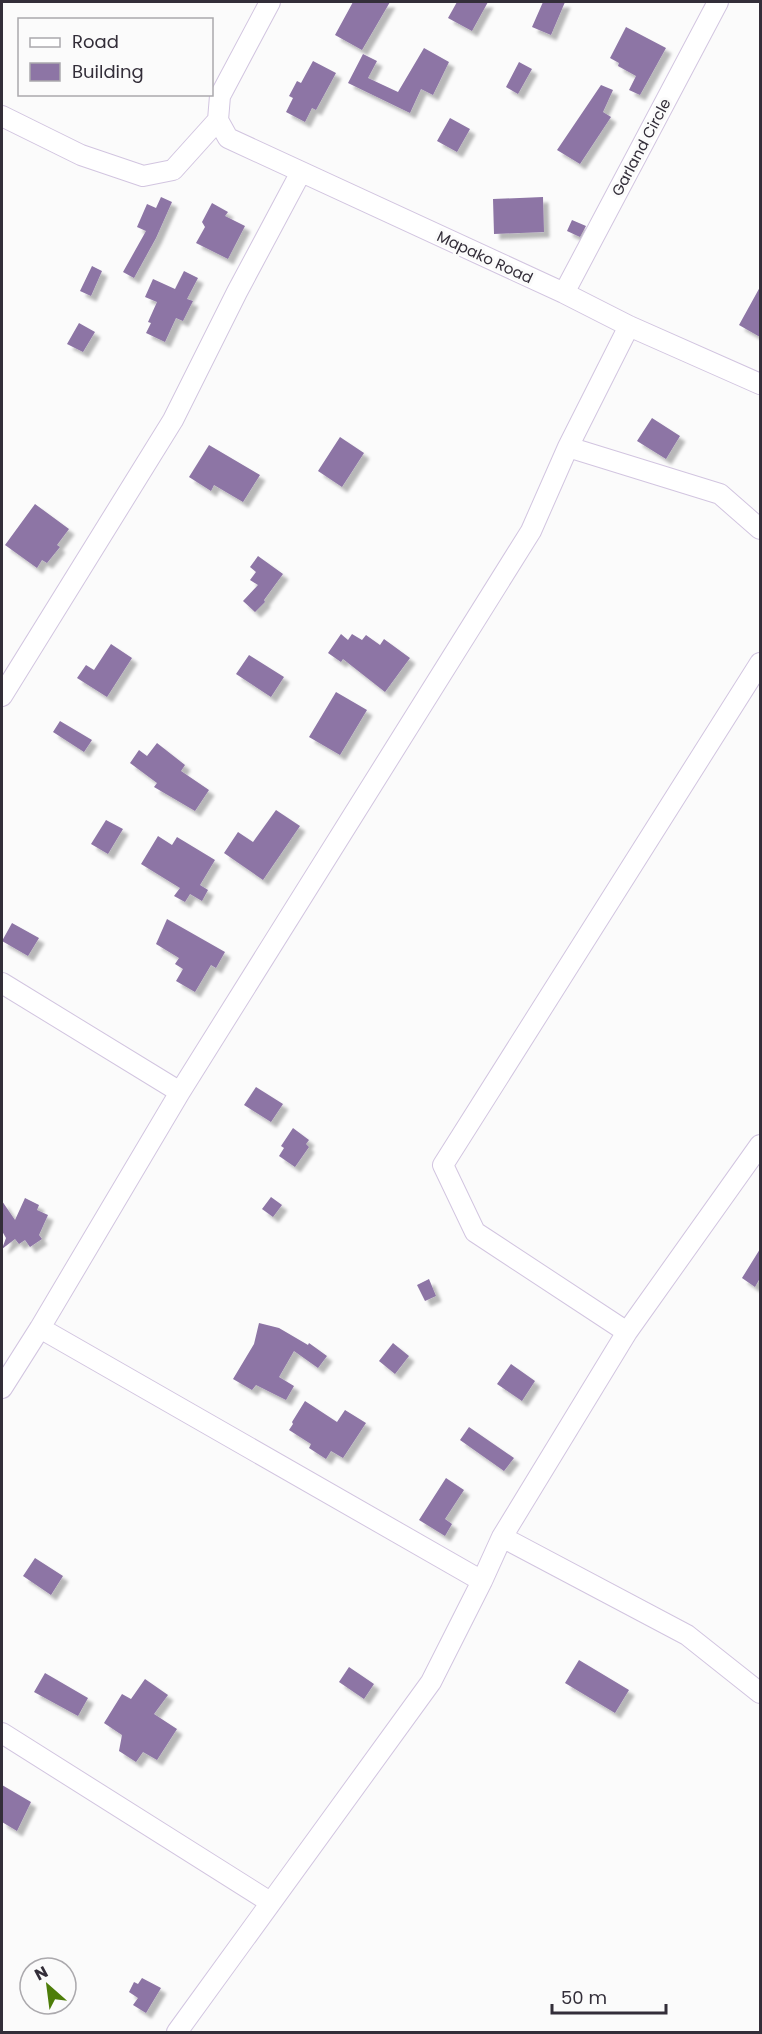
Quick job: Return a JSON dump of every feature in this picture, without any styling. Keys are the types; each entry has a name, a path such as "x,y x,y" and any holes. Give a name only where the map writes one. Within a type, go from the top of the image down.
{"street":[{"path":"2,116 81,155 142,176 173,170 218,120 220,96 270,2"},
{"name":"Garland Circle","path":"564,293 718,2"},
{"name":"Mapako Road","path":"218,120 228,138 564,293 629,326 760,384"},
{"path":"2,696 173,420 237,292 301,172"},
{"path":"2,1388 180,1092 531,531 568,447 629,326"},
{"path":"568,447 720,494 760,529"},
{"path":"627,1332 475,1232 443,1165 760,663"},
{"path":"2,983 180,1092"},
{"path":"177,2032 431,1682 502,1536 627,1332 760,1145"},
{"path":"40,1328 482,1581"},
{"path":"502,1536 687,1635 760,1693"},
{"path":"2,1733 270,1902"}],"building":[{"path":"353,2 390,2 362,50 335,35"},
{"path":"457,2 488,2 472,31 448,18"},
{"path":"543,2 565,2 551,35 532,27"},
{"path":"626,27 666,48 640,95 629,90 636,76 618,66 619,63 610,58"},
{"path":"424,48 449,62 433,95 421,89 410,113 348,83 363,54 377,61 368,78 398,92"},
{"path":"313,61 336,73 316,110 312,108 305,122 286,112 293,98 289,96 297,81 301,83"},
{"path":"519,62 532,69 518,94 506,87"},
{"path":"601,85 613,90 603,112 611,117 580,164 557,150"},
{"path":"450,118 470,129 457,152 437,141"},
{"path":"161,197 172,202 134,278 123,272 146,231 137,227 147,204 156,208"},
{"path":"543,197 544,232 494,234 493,199"},
{"path":"212,203 228,212 225,216 245,226 228,259 196,243 205,227 202,222"},
{"path":"572,220 586,226 580,237 567,231"},
{"path":"92,266 102,271 91,296 80,291"},
{"path":"184,271 198,278 187,299 193,301 183,321 176,318 165,342 146,333 157,302 145,297 153,279 175,289"},
{"path":"760,287 760,337 739,325"},
{"path":"79,323 95,332 83,352 67,344"},
{"path":"652,418 680,436 666,459 637,441"},
{"path":"340,437 364,453 342,487 318,471"},
{"path":"209,445 260,475 243,502 214,485 211,491 189,477"},
{"path":"35,504 69,529 57,545 60,547 47,563 42,560 37,568 5,545"},
{"path":"258,556 283,574 264,600 265,602 255,612 243,601 258,585 250,580 256,572 250,567"},
{"path":"341,634 348,640 352,634 362,640 366,635 380,645 384,639 410,658 385,692 343,659 341,662 328,653"},
{"path":"111,644 132,658 107,697 77,678 86,665 94,670"},
{"path":"249,655 284,677 271,697 236,674"},
{"path":"336,692 367,710 340,755 309,737"},
{"path":"60,721 92,740 84,752 53,732"},
{"path":"157,743 185,765 181,771 209,790 195,811 154,787 157,783 130,763 139,750 147,756"},
{"path":"276,810 300,826 263,880 224,853 238,832 253,842"},
{"path":"106,820 123,829 108,854 91,844"},
{"path":"158,836 172,845 177,837 215,860 200,885 208,890 202,901 190,894 185,902 174,896 180,888 141,864"},
{"path":"167,919 225,952 216,968 211,965 195,992 176,981 183,969 175,964 179,958 156,944"},
{"path":"12,923 39,938 28,956 2,941"},
{"path":"256,1087 283,1104 271,1122 244,1105"},
{"path":"293,1128 309,1140 306,1144 309,1147 295,1167 279,1156 284,1148 281,1146"},
{"path":"271,1197 282,1205 273,1217 262,1209"},
{"path":"25,1198 39,1205 37,1210 48,1215 39,1235 42,1239 30,1247 25,1240 19,1244 15,1239 2,1249 6,1238 2,1231 2,1201 15,1220"},
{"path":"760,1249 760,1278 755,1287 742,1278"},
{"path":"429,1279 436,1296 425,1301 417,1285"},
{"path":"259,1323 279,1328 308,1345 309,1343 327,1356 318,1368 294,1351 279,1377 294,1386 286,1400 256,1385 252,1390 233,1379 254,1344"},
{"path":"393,1343 409,1356 395,1374 379,1361"},
{"path":"511,1364 535,1381 522,1401 497,1384"},
{"path":"305,1401 337,1422 345,1410 366,1423 343,1458 331,1451 326,1459 309,1448 311,1444 289,1430"},
{"path":"469,1427 514,1458 504,1471 460,1440"},
{"path":"446,1478 464,1490 445,1519 452,1524 445,1536 419,1520"},
{"path":"35,1558 63,1576 51,1595 23,1576"},
{"path":"579,1660 629,1690 615,1713 565,1683"},
{"path":"349,1667 374,1684 364,1699 339,1682"},
{"path":"45,1673 88,1698 78,1716 34,1692"},
{"path":"145,1679 168,1695 154,1714 177,1729 157,1760 143,1752 136,1762 119,1751 122,1735 104,1723 122,1694 131,1699"},
{"path":"2,1785 31,1802 17,1831 2,1822"},
{"path":"142,1978 161,1988 146,2013 133,2005 138,1998 129,1992 134,1982 138,1984"}]}
